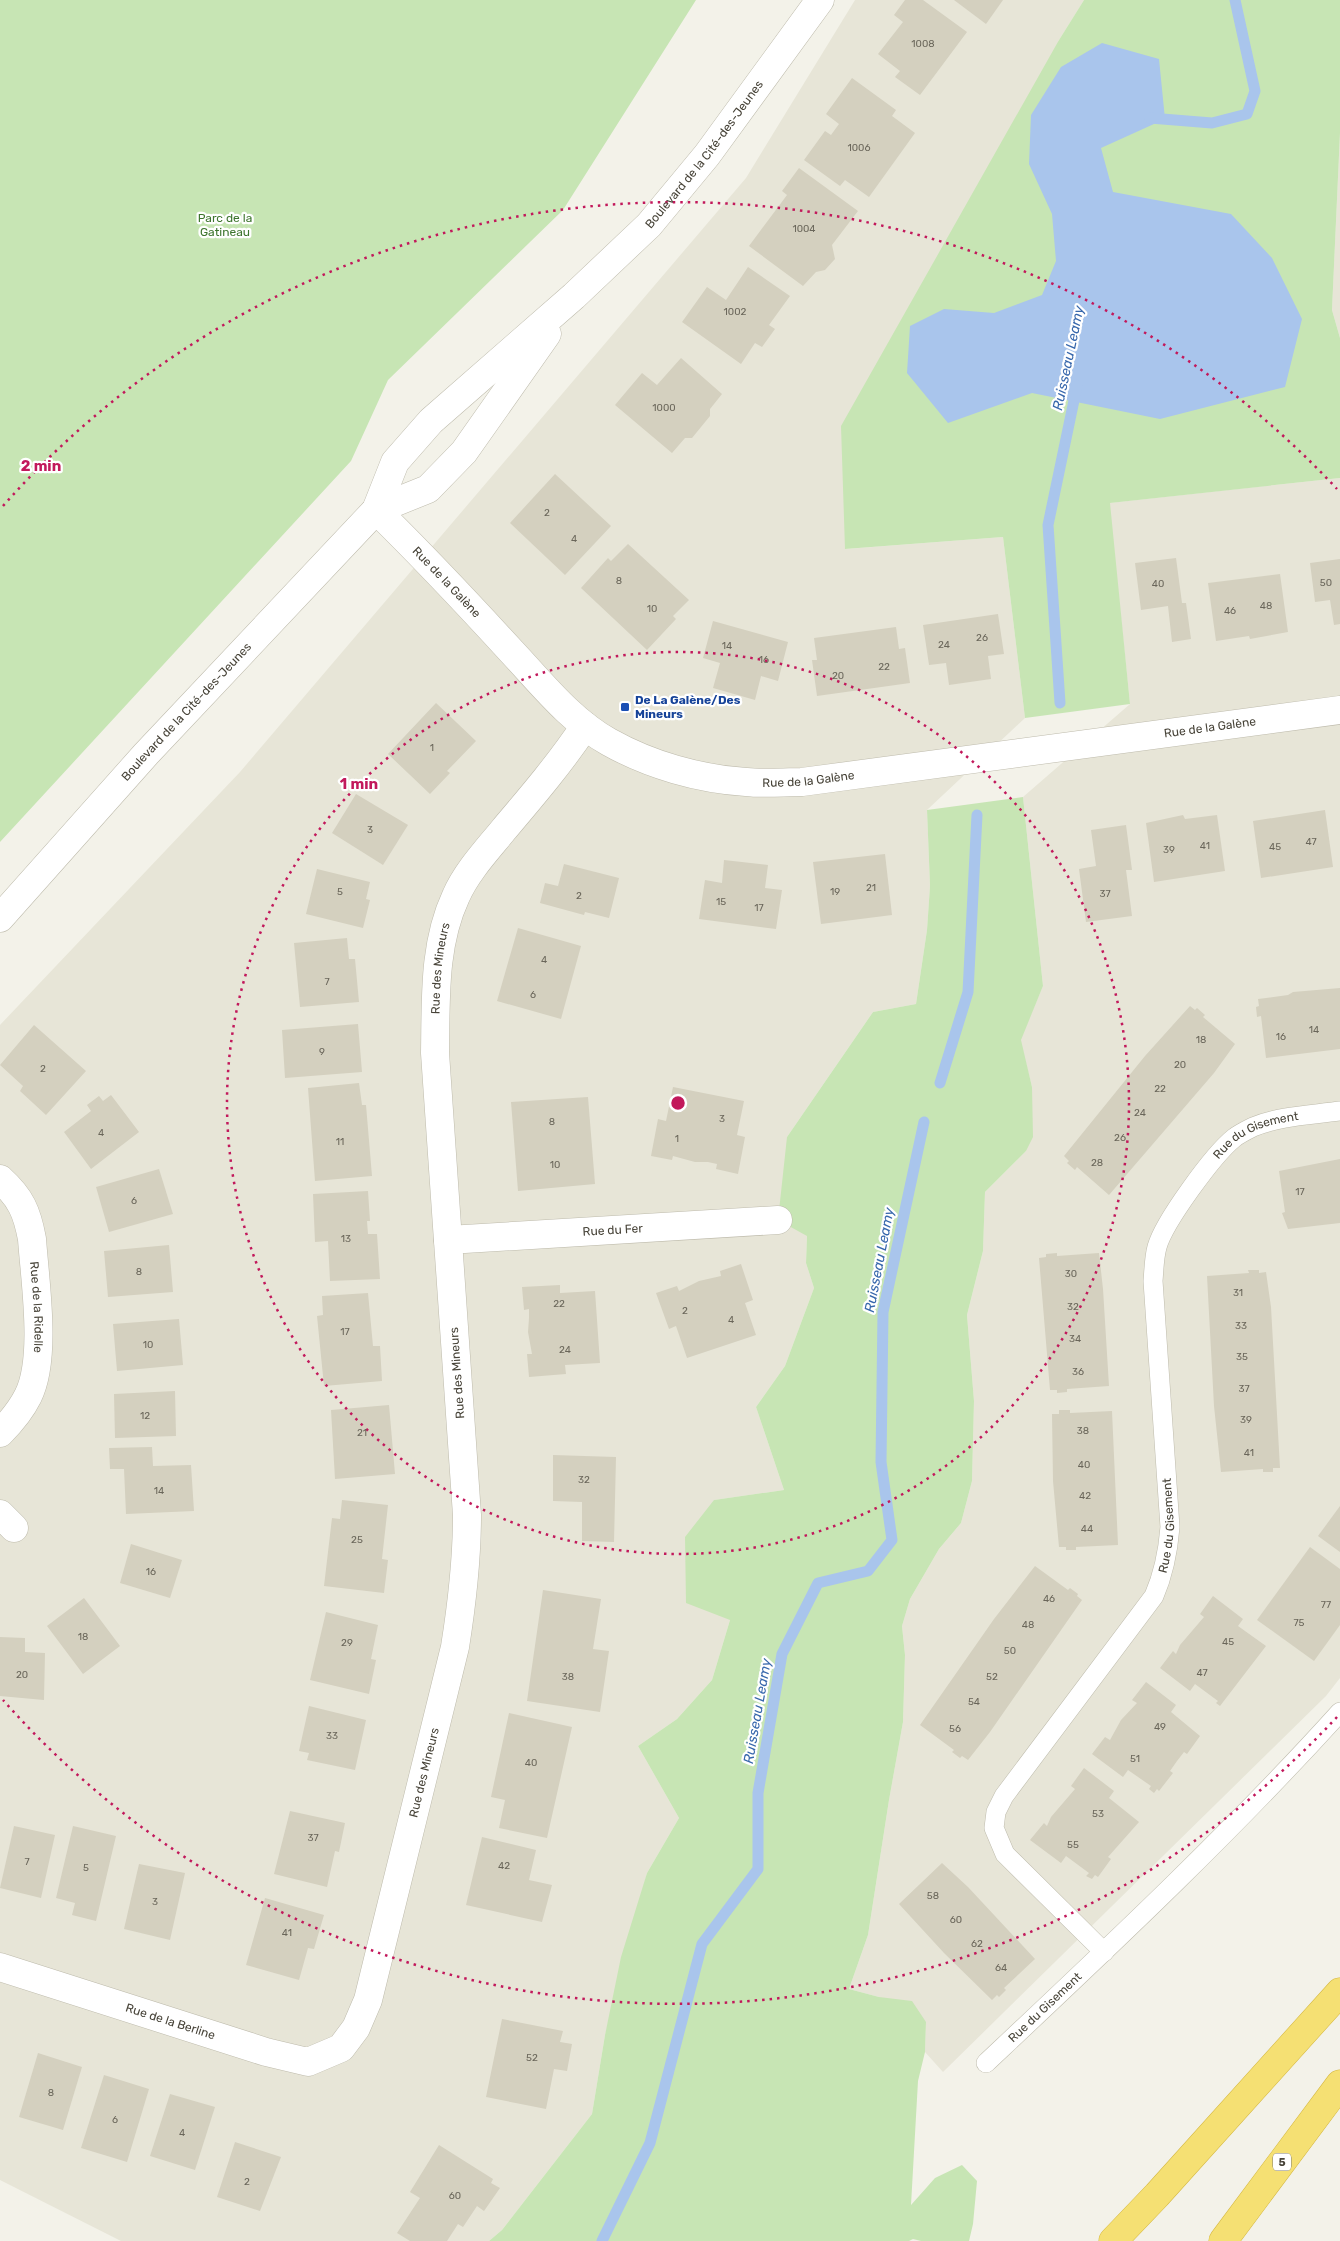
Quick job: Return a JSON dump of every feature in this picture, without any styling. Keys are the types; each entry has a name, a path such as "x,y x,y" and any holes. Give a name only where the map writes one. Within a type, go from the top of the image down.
{"highway":[{"path":"1113,2241 1157,2195 1340,1992"},
{"name":"5","path":"1223,2241 1340,2084"}],"street":[{"name":"Boulevard de la Cité-des-Jeunes","path":"0,918 146,754 376,510 395,462 431,421 574,296 649,225 707,155 820,0"},
{"name":"Boulevard de la Cité-des-Jeunes","path":"376,510 428,488 464,452 574,296"},
{"name":"Rue de la Galène","path":"376,510 585,726 610,743 632,753 666,767 693,775 747,782 793,782 1340,710"},
{"name":"Rue des Mineurs","path":"341,2048 356,2028 368,2000 455,1647 467,1556 467,1515 435,1053 439,956 446,923 456,894 480,858 562,760 585,726"},
{"name":"Rue de la Ridelle","path":"0,1179 11,1189 22,1204 29,1220 32,1239 39,1352 29,1395 16,1416 0,1433"},
{"name":"Rue du Fer","path":"448,1240 778,1220"},
{"name":"Rue de la Berline","path":"0,1967 266,2052 308,2062 341,2048"}],"lane":[{"name":"Rue du Gisement","path":"1104,1952 1005,1854 994,1828 996,1812 1004,1796 1154,1596 1163,1575 1168,1552 1170,1527 1153,1281 1155,1254 1163,1231 1174,1213 1216,1157 1234,1138 1254,1126 1280,1120 1340,1112"},
{"name":"Rue du Gisement","path":"986,2063 1104,1952 1280,1778 1340,1712"}],"shaded area":[{"path":"855,0 1084,0 1059,40 846,549 1003,537 1025,718 927,810 930,886 927,930 916,1004 873,1012 787,1137 807,1236 806,1263 814,1288 785,1366 756,1407 784,1490 714,1500 730,1620 712,1680 677,1719 638,1746 679,1818 647,1873 605,2035 592,2114 502,2230 489,2241 121,2241 0,2180 0,1025 240,772 746,178"},
{"path":"1340,133 1340,338 1332,310"},
{"path":"1340,478 1340,1678 1326,1696 943,2072 925,2052 926,2022 879,1997 849,1989 868,1935 903,1722 905,1655 902,1626 910,1599 939,1549 961,1523 972,1481 974,1401 967,1315 983,1251 985,1192 1026,1151 1032,1087 1020,1040 1043,986 1023,797 1130,704 1109,503"}],"green space":[{"name":"Parc de la Gatineau","path":"0,0 696,0 563,210 388,380 351,461 0,842"},
{"path":"1084,0 1340,0 1340,133 1332,310 1340,338 1340,478 1110,503 1130,704 1025,718 1003,537 845,549 841,426 1059,40"},
{"path":"1023,797 1043,986 1021,1040 1032,1087 1033,1137 1026,1151 985,1192 983,1251 967,1315 974,1401 972,1481 961,1523 939,1549 910,1599 902,1626 905,1655 903,1722 868,1935 849,1989 879,1997 912,2001 926,2022 925,2052 918,2081 911,2205 935,2178 962,2165 977,2181 973,2224 969,2241 921,2241 913,2239 909,2241 489,2241 502,2230 592,2114 605,2035 621,1957 647,1873 679,1818 638,1746 677,1719 712,1680 730,1620 686,1603 685,1537 714,1500 784,1490 756,1407 785,1366 814,1288 806,1263 807,1236 778,1220 787,1137 873,1012 916,1004 927,930 930,886 927,810"}],"water":[{"path":"1102,43 1159,59 1165,119 1101,148 1113,192 1231,214 1272,258 1302,319 1285,387 1160,419 1032,393 948,423 907,373 910,326 944,309 994,313 1042,295 1056,261 1052,214 1029,164 1031,115 1061,67"}],"building":[{"path":"905,0 923,0 967,32 920,95 895,77 900,71 878,54 903,22 894,15"},
{"path":"954,0 1003,0 986,24"},
{"path":"852,78 896,110 892,116 915,133 869,197 845,180 840,186 804,160 825,131 831,135 839,124 826,114"},
{"path":"799,168 858,211 832,245 835,259 825,270 816,272 803,286 749,246 787,195 782,191"},
{"path":"748,267 790,296 769,325 775,329 762,347 755,343 741,364 682,322 707,287 726,300"},
{"path":"681,358 722,394 710,409 710,416 692,438 685,438 672,453 615,405 642,373 657,385"},
{"path":"555,474 611,526 565,575 510,523"},
{"path":"628,544 689,600 673,616 676,619 647,650 581,588 608,558 611,561"},
{"path":"1176,558 1182,603 1186,603 1191,639 1172,642 1168,606 1141,610 1135,563"},
{"path":"1340,559 1340,624 1334,625 1330,600 1315,602 1310,563"},
{"path":"1280,574 1288,632 1250,639 1249,636 1216,641 1208,583"},
{"path":"998,614 1004,654 988,656 991,679 949,685 946,663 929,665 923,625"},
{"path":"713,621 788,642 778,681 761,676 755,700 713,688 720,663 703,658"},
{"path":"896,627 899,649 905,648 910,683 817,696 812,660 817,660 814,638"},
{"path":"436,703 476,741 447,771 450,773 430,794 388,754"},
{"path":"356,794 408,825 383,865 332,833"},
{"path":"1325,810 1333,867 1261,878 1253,821"},
{"path":"1183,815 1185,819 1217,815 1225,871 1154,882 1146,823"},
{"path":"1126,825 1132,870 1126,870 1132,916 1086,922 1079,869 1096,866 1091,830"},
{"path":"885,854 892,915 821,924 813,862"},
{"path":"724,860 768,865 765,888 782,890 776,929 699,919 705,880 722,883"},
{"path":"564,864 619,878 609,918 585,912 584,915 540,903 545,883 558,886"},
{"path":"317,869 370,882 366,899 370,900 363,928 306,914"},
{"path":"518,928 581,946 561,1019 497,1001"},
{"path":"347,938 349,959 355,959 359,1002 300,1007 294,943"},
{"path":"1340,988 1340,1049 1266,1058 1261,1016 1257,1017 1256,1007 1259,1006 1258,999 1288,995 1293,992"},
{"path":"1190,1006 1195,1010 1197,1008 1205,1015 1203,1017 1235,1044 1214,1073 1109,1195 1077,1167 1075,1170 1067,1163 1069,1161 1064,1156 1145,1056"},
{"path":"358,1024 362,1072 285,1078 282,1030"},
{"path":"34,1025 86,1071 46,1115 20,1091 23,1086 0,1065"},
{"path":"359,1083 362,1105 366,1105 372,1176 315,1181 308,1088"},
{"path":"673,1087 744,1101 737,1135 745,1137 738,1174 716,1169 717,1164 708,1162 695,1162 673,1156 672,1160 651,1156 658,1119 666,1121"},
{"path":"111,1095 139,1132 91,1169 64,1132 91,1111 87,1105 99,1096 103,1101"},
{"path":"588,1097 595,1184 518,1191 511,1102"},
{"path":"1340,1159 1340,1223 1288,1229 1282,1213 1285,1212 1279,1171"},
{"path":"159,1169 173,1214 109,1232 96,1187"},
{"path":"368,1191 370,1221 367,1221 368,1234 377,1234 380,1279 330,1281 328,1241 315,1242 313,1194"},
{"path":"169,1245 173,1292 108,1297 104,1251"},
{"path":"1057,1253 1057,1256 1099,1253 1109,1386 1067,1389 1067,1392 1057,1393 1057,1390 1050,1390 1039,1258 1046,1257 1046,1254"},
{"path":"741,1264 753,1300 745,1303 756,1335 687,1358 676,1326 669,1329 656,1293 677,1286 679,1291 699,1281 721,1276 720,1271"},
{"path":"1248,1270 1259,1270 1259,1273 1266,1272 1271,1307 1280,1468 1273,1468 1273,1472 1263,1472 1263,1469 1221,1472 1214,1406 1207,1276 1249,1273"},
{"path":"560,1285 560,1293 595,1291 600,1363 565,1365 566,1374 529,1377 527,1354 532,1354 528,1332 529,1309 524,1310 522,1287"},
{"path":"368,1293 373,1346 380,1346 382,1381 324,1386 317,1316 323,1315 322,1296"},
{"path":"179,1319 183,1365 117,1371 113,1324"},
{"path":"175,1391 176,1436 115,1438 114,1394"},
{"path":"389,1405 395,1474 335,1479 331,1410"},
{"path":"1059,1410 1070,1410 1070,1413 1112,1411 1118,1545 1076,1547 1076,1550 1066,1550 1066,1547 1059,1547 1053,1481 1052,1414 1059,1414"},
{"path":"152,1447 153,1466 191,1465 194,1511 126,1514 124,1469 110,1469 109,1448"},
{"path":"553,1455 616,1457 614,1542 582,1541 582,1502 553,1501"},
{"path":"342,1500 388,1505 382,1559 388,1560 384,1593 324,1586 332,1518 340,1519"},
{"path":"1340,1506 1340,1552 1318,1536"},
{"path":"131,1544 182,1560 170,1598 120,1583"},
{"path":"1310,1547 1340,1569 1340,1625 1314,1661 1257,1620"},
{"path":"1035,1566 1068,1590 1070,1588 1082,1600 990,1732 968,1760 962,1756 960,1758 952,1752 954,1750 920,1725 994,1619"},
{"path":"543,1590 601,1599 593,1649 609,1651 600,1712 527,1701"},
{"path":"1213,1596 1243,1619 1238,1626 1266,1646 1220,1706 1216,1703 1218,1701 1195,1684 1190,1691 1160,1668 1173,1651 1176,1654 1180,1645 1204,1617 1200,1614"},
{"path":"84,1598 120,1646 83,1674 47,1626"},
{"path":"326,1612 378,1625 371,1659 376,1660 369,1694 310,1680"},
{"path":"0,1637 25,1638 25,1652 45,1653 44,1700 0,1696"},
{"path":"1146,1682 1176,1705 1171,1712 1200,1736 1187,1754 1184,1752 1177,1761 1170,1771 1173,1773 1159,1791 1157,1789 1154,1793 1149,1789 1151,1786 1128,1770 1123,1777 1092,1754 1105,1737 1110,1740 1121,1720 1137,1703 1132,1700"},
{"path":"309,1706 366,1720 355,1770 307,1760 309,1753 299,1751"},
{"path":"509,1713 572,1727 547,1838 499,1828 505,1800 491,1797"},
{"path":"1084,1768 1114,1791 1109,1798 1139,1822 1108,1857 1111,1859 1098,1877 1095,1875 1092,1879 1086,1876 1089,1873 1066,1856 1061,1863 1030,1840 1044,1823 1047,1826 1051,1817 1075,1789 1071,1786"},
{"path":"290,1811 345,1823 339,1852 335,1851 327,1887 274,1874"},
{"path":"14,1826 55,1835 41,1898 0,1888"},
{"path":"73,1826 116,1836 96,1921 72,1915 75,1903 56,1898"},
{"path":"482,1837 536,1850 529,1880 552,1885 542,1922 466,1905"},
{"path":"942,1863 968,1887 1035,1959 1004,1988 1006,1990 999,1997 997,1995 992,2000 944,1953 899,1904"},
{"path":"139,1864 185,1873 170,1940 124,1929"},
{"path":"265,1898 324,1915 314,1949 308,1948 299,1980 246,1965"},
{"path":"502,2019 563,2031 560,2042 572,2044 567,2071 554,2069 546,2109 486,2097"},
{"path":"38,2053 82,2067 63,2130 19,2117"},
{"path":"104,2075 149,2089 127,2162 81,2148"},
{"path":"170,2094 215,2107 195,2170 150,2156"},
{"path":"235,2142 281,2157 260,2211 217,2197"},
{"path":"439,2145 493,2179 491,2183 500,2188 484,2211 477,2206 463,2227 458,2224 447,2241 410,2241 397,2233 420,2198 410,2192"}],"waterway":[{"name":"Ruisseau Leamy","path":"1150,118 1212,123 1247,114 1255,91 1235,0"},
{"name":"Ruisseau Leamy","path":"1060,703 1048,525 1077,386"},
{"name":"Ruisseau Leamy","path":"940,1083 968,992 977,815"},
{"name":"Ruisseau Leamy","path":"602,2241 650,2143 702,1944 758,1869 758,1793 782,1654 818,1583 868,1571 892,1540 881,1462 883,1312 924,1122"}],"place":[{"name":"De La Galène/Des Mineurs","path":"625,707"}]}
